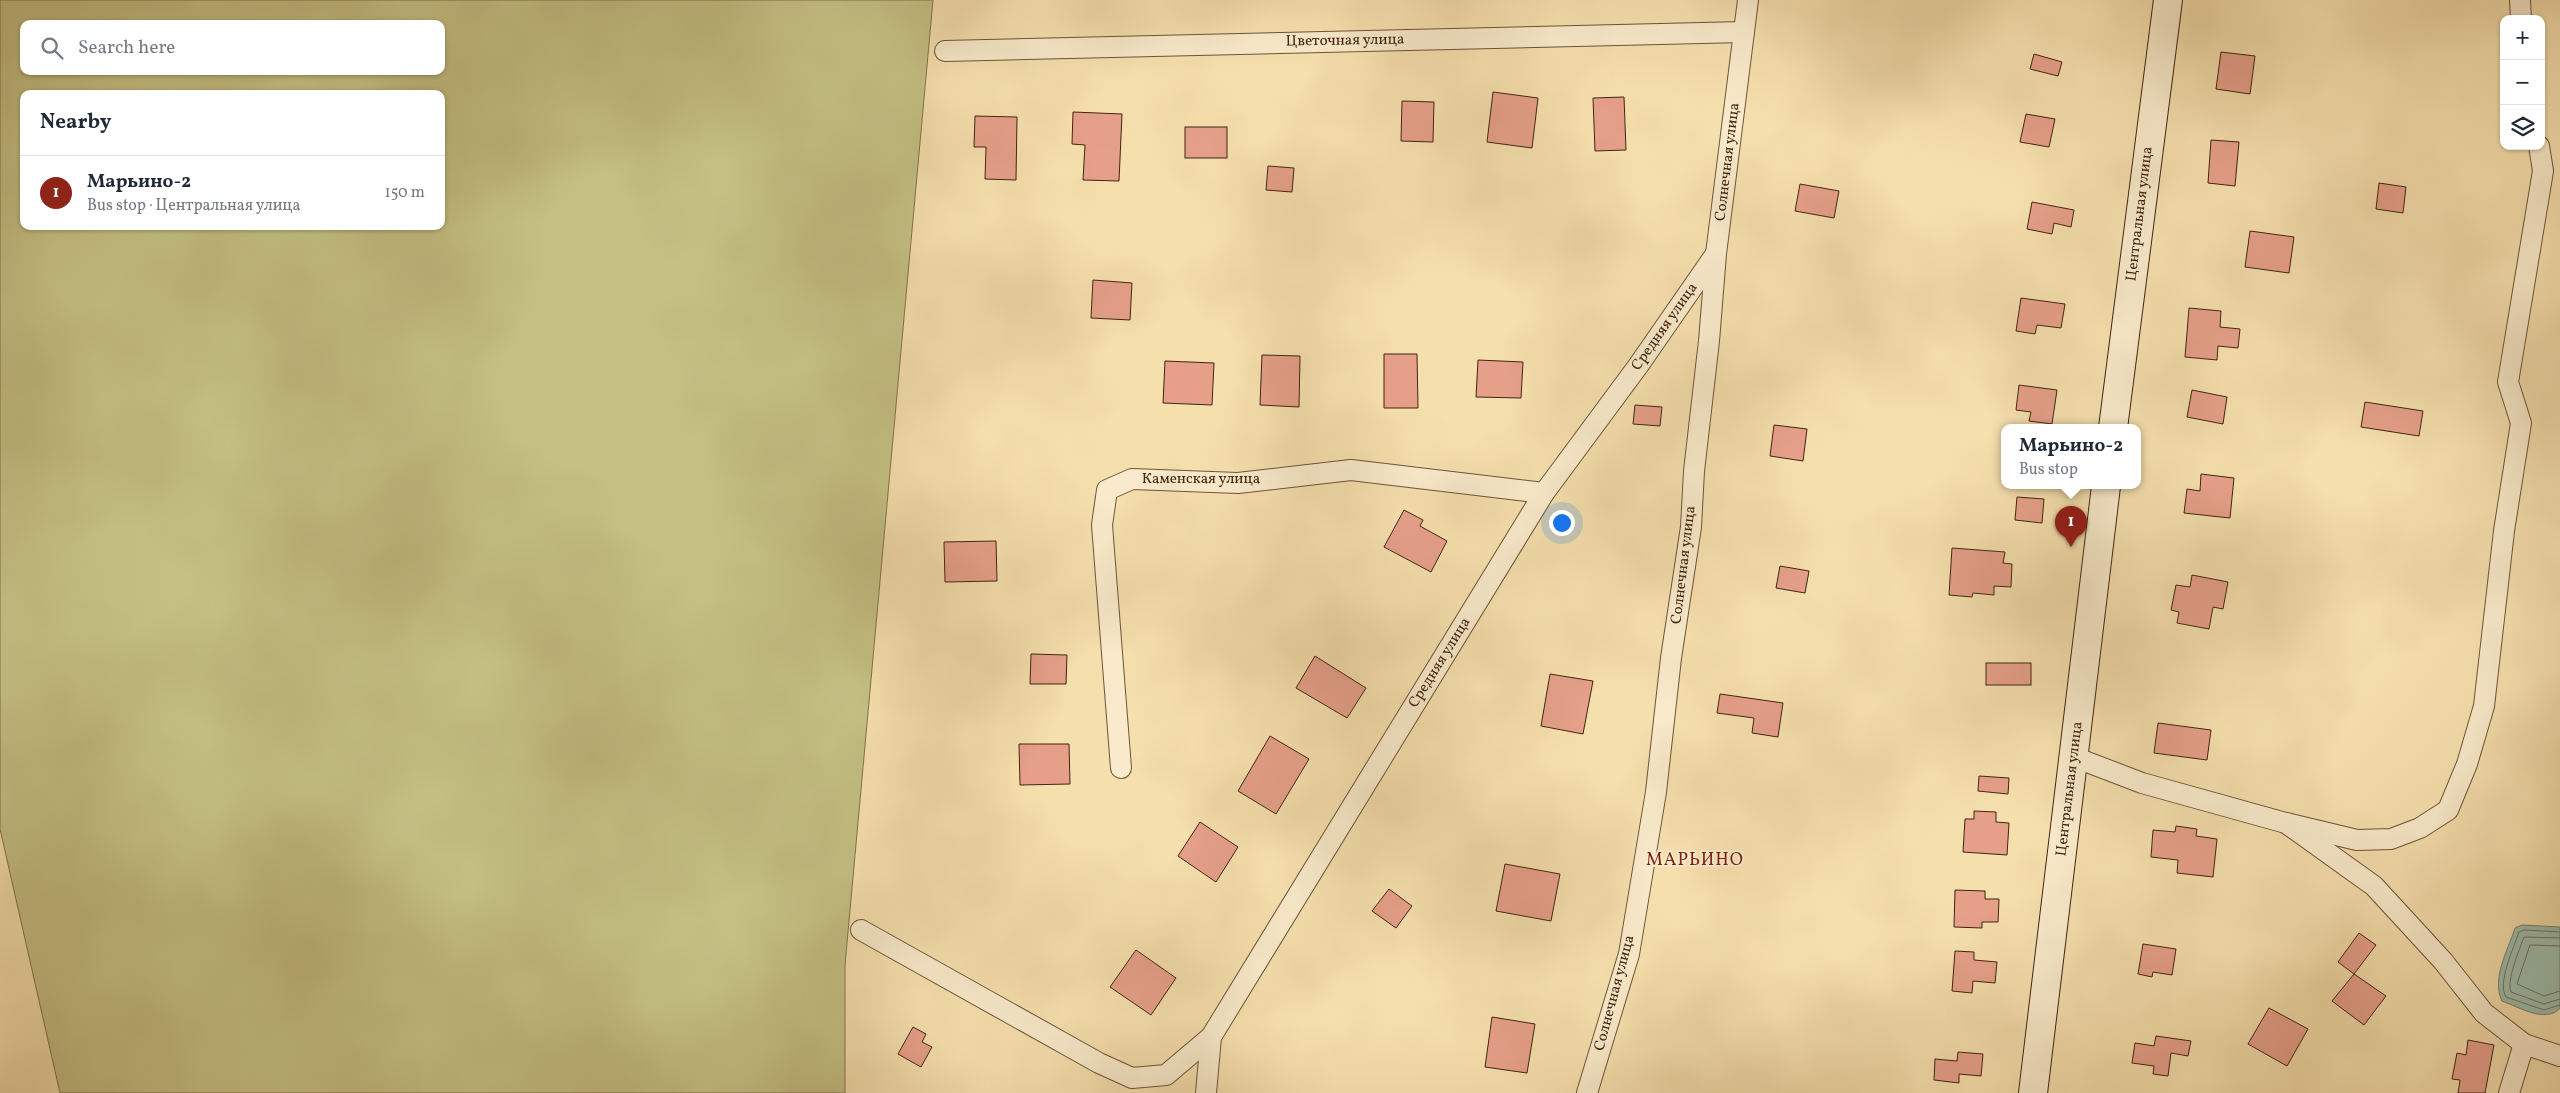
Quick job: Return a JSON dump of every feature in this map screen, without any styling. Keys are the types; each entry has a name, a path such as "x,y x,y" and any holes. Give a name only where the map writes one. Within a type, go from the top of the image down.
{"main road":[{"name":"Центральная улица","path":"2114,424 2168,0"},
{"name":"Центральная улица","path":"2033,1093 2106,489"}],"street":[{"name":"Солнечная улица","path":"1586,1093 1629,954 1656,792 1671,658 1692,527 1694,471 1710,341 1716,254 1748,0"},
{"path":"2520,0 2521,15"},
{"name":"Цветочная улица","path":"946,50 1744,32"},
{"path":"2074,757 2142,783 2286,823 2357,840 2390,839 2420,828 2448,810 2467,764 2484,706 2504,531 2521,423 2508,382 2543,171 2540,150"},
{"name":"Средняя улица","path":"1206,1093 1211,1037 1544,493 1638,366 1716,254"},
{"name":"Каменская улица","path":"1121,768 1102,525 1106,490 1132,479 1238,482 1351,470 1544,493"},
{"path":"2286,823 2374,886 2443,961 2484,1013 2524,1044 2560,1056"},
{"path":"862,930 1098,1063 1132,1078 1166,1075 1211,1037"},
{"path":"2510,1093 2524,1044"}],"shaded area":[{"path":"0,0 933,0 845,965 845,1093 60,1093 0,829"}],"water":[{"path":"2522,925 2560,927 2560,1008 2554,1013 2532,1013 2502,1001 2498,983 2499,974 2515,928"}],"building":[{"path":"2221,52 2255,56 2250,94 2216,89"},
{"path":"2034,54 2062,62 2058,76 2030,69"},
{"path":"1493,92 1538,98 1532,148 1487,142"},
{"path":"1624,97 1626,150 1595,151 1593,98"},
{"path":"1402,101 1434,102 1433,142 1401,141"},
{"path":"1073,112 1122,114 1119,181 1083,180 1085,145 1072,144"},
{"path":"2026,114 2055,119 2049,147 2020,142"},
{"path":"975,116 1017,117 1016,180 985,179 986,147 974,147"},
{"path":"1185,127 1227,127 1227,158 1185,158"},
{"path":"2211,140 2239,142 2235,186 2208,183"},
{"path":"1268,166 1294,168 1292,192 1266,190"},
{"path":"2379,183 2406,187 2403,213 2376,209"},
{"path":"1800,184 1839,191 1834,218 1795,211"},
{"path":"2032,202 2074,210 2071,227 2054,223 2052,234 2027,229"},
{"path":"2250,231 2294,237 2289,273 2245,267"},
{"path":"1093,280 1132,283 1130,320 1091,318"},
{"path":"2021,298 2065,304 2061,328 2037,325 2035,334 2016,331"},
{"path":"2189,308 2221,311 2220,327 2240,329 2238,348 2218,346 2217,360 2185,357"},
{"path":"1384,354 1417,354 1418,408 1384,408"},
{"path":"1262,355 1300,356 1299,407 1260,405"},
{"path":"1478,360 1523,362 1521,398 1476,397"},
{"path":"1165,361 1214,363 1212,405 1163,403"},
{"path":"2019,385 2057,390 2052,424 2029,421 2031,412 2016,410"},
{"path":"2192,390 2227,397 2223,424 2187,417"},
{"path":"2365,402 2423,411 2419,436 2361,427"},
{"path":"1635,405 1662,407 1660,426 1633,424"},
{"path":"1774,425 1807,429 1803,461 1770,456"},
{"path":"2201,474 2234,478 2230,518 2184,513 2187,489 2200,491"},
{"path":"2017,497 2044,499 2042,523 2015,520"},
{"path":"1404,510 1423,520 1420,526 1447,541 1431,572 1384,547"},
{"path":"996,541 997,581 945,582 944,542"},
{"path":"1952,548 2005,552 2003,563 2012,564 2011,587 1994,586 1994,595 1973,593 1972,597 1949,595"},
{"path":"1780,566 1809,571 1805,593 1776,588"},
{"path":"2192,575 2228,582 2223,609 2213,607 2209,629 2177,623 2179,612 2171,610 2176,585 2190,587"},
{"path":"1031,654 1067,655 1066,684 1030,684"},
{"path":"1315,656 1366,688 1347,718 1296,688"},
{"path":"1986,663 2031,663 2031,685 1986,685"},
{"path":"1550,674 1593,681 1583,734 1541,726"},
{"path":"1720,694 1783,703 1778,737 1752,733 1754,718 1717,713"},
{"path":"2158,723 2211,730 2207,760 2154,753"},
{"path":"1270,736 1309,759 1276,814 1238,791"},
{"path":"1019,744 1069,744 1070,784 1020,785"},
{"path":"1979,776 2009,778 2008,794 1978,791"},
{"path":"1974,811 1996,812 1996,822 2009,823 2007,855 1963,852 1965,819 1974,819"},
{"path":"1200,822 1238,847 1216,882 1178,856"},
{"path":"2176,826 2197,829 2196,836 2217,839 2213,877 2177,873 2178,860 2151,857 2153,830 2175,832"},
{"path":"1505,864 1560,874 1551,921 1496,911"},
{"path":"1389,889 1412,906 1396,928 1372,911"},
{"path":"1955,890 1985,891 1985,899 1999,899 1998,922 1982,922 1982,928 1954,927"},
{"path":"2359,933 2376,945 2354,974 2338,962"},
{"path":"2143,944 2176,949 2172,975 2153,972 2152,977 2138,974"},
{"path":"1136,950 1176,978 1151,1015 1110,987"},
{"path":"1955,951 1974,952 1974,960 1997,962 1995,983 1973,981 1972,993 1952,991"},
{"path":"2354,974 2386,996 2364,1025 2332,1001"},
{"path":"2269,1008 2308,1029 2287,1066 2248,1044"},
{"path":"1492,1017 1535,1024 1527,1073 1485,1067"},
{"path":"913,1027 926,1034 922,1042 932,1047 921,1067 898,1054"},
{"path":"2156,1036 2191,1041 2188,1056 2171,1053 2168,1076 2153,1074 2154,1066 2132,1063 2135,1043 2154,1046"},
{"path":"2468,1040 2494,1045 2485,1093 2458,1093 2460,1080 2452,1079 2457,1053 2466,1055"},
{"path":"1958,1052 1983,1054 1981,1076 1959,1074 1959,1083 1934,1080 1935,1059 1957,1061"}],"place":[{"name":"Марьино-2","path":"2071,547"}],"district":[{"name":"МАРЬИНО","path":"1695,860"}]}
